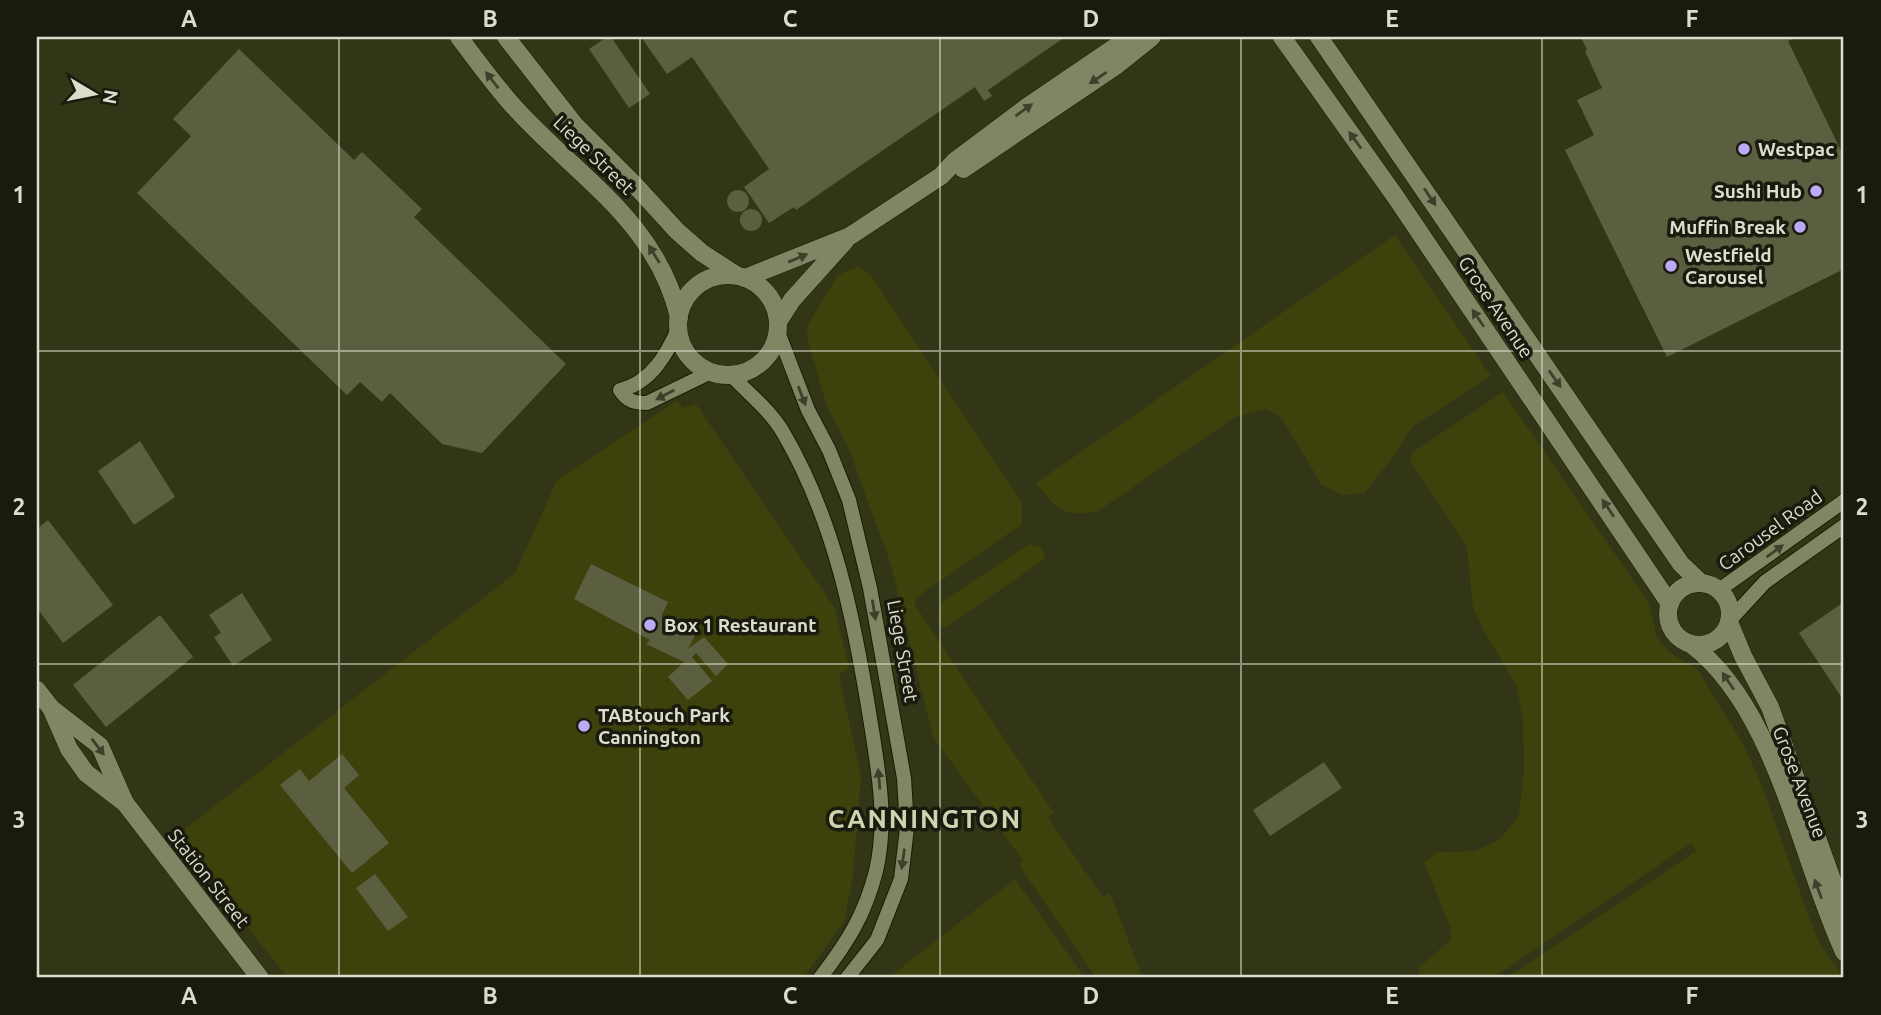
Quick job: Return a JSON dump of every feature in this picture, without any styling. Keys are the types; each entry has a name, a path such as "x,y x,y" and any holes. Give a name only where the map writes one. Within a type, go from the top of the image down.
{"street":[{"name":"Liege Street","path":"459,37 516,109 622,211 653,251 674,294 679,322"},
{"name":"Liege Street","path":"506,37 574,124 677,231 702,253 741,276"},
{"path":"711,372 647,403 625,398 620,390 629,388 649,376 670,346 686,299 699,284 717,276 741,276 850,236 941,176 955,161 1027,107 1130,37"},
{"path":"941,176 961,171 1117,65 1152,37"},
{"name":"Grose Avenue","path":"1282,37 1395,196 1671,604"},
{"name":"Grose Avenue","path":"1320,37 1681,564 1701,583"},
{"path":"679,322 680,337 695,362 711,372 731,374 750,370 771,351 778,327 792,300 850,236"},
{"path":"741,276 754,282 768,295 775,305 778,327"},
{"name":"Liege Street","path":"778,327 808,410 829,450 849,500 870,588 904,778 907,828 901,880 877,940 847,978"},
{"path":"731,374 783,431 807,476 828,528 846,587 859,648 879,774 882,822 877,869 867,902 852,935 820,978"},
{"path":"1558,435 1582,419"},
{"name":"Carousel Road","path":"1719,590 1844,501"},
{"name":"Carousel Road","path":"1729,621 1765,582 1844,526"},
{"path":"1701,583 1719,590 1729,606 1729,621 1720,637 1712,642 1691,644 1677,635 1672,628 1669,620 1671,604 1682,588 1701,583"},
{"name":"Grose Avenue","path":"1729,621 1743,656 1770,707 1844,913"},
{"name":"Grose Avenue","path":"1691,644 1721,670 1756,727 1774,763 1820,896 1844,952"},
{"name":"Station Street","path":"37,690 51,708 69,749 86,773 125,803"},
{"name":"Station Street","path":"51,708 100,746 125,803 260,978"}],"green space":[{"path":"1395,235 1491,376 1412,427 1392,459 1364,493 1343,495 1322,485 1281,417 1266,409 1235,417 1097,512 1075,513 1061,509 1036,483"},
{"path":"859,266 870,274 1022,503 1022,524 916,598 915,605 1054,813 1048,818 1103,897 1110,893 1143,978 1096,978 1019,865 1023,861 933,737 891,565 848,447 827,406 807,338 808,324 838,275"},
{"path":"1503,392 1649,603 1657,638 1669,652 1697,669 1741,740 1761,783 1821,946 1844,978 1507,978 1696,851 1691,843 1493,978 1419,978 1419,967 1450,941 1451,929 1424,862 1437,852 1475,851 1500,839 1519,815 1524,769 1523,720 1517,687 1473,608 1467,547 1410,461 1413,452"},
{"name":"TABtouch Park Cannington","path":"676,401 684,408 696,404 835,608 849,668 839,675 861,776 853,876 844,922 803,978 288,978 175,837 515,573 557,480"},
{"path":"1029,544 1041,547 1046,558 945,628 938,622 940,603"},
{"path":"1015,879 1085,978 888,978"}],"building":[{"path":"611,37 650,94 629,108 589,49"},
{"path":"641,37 1065,37 988,90 992,96 984,101 975,87 796,210 794,207 769,223 744,187 769,169 692,57 667,74"},
{"path":"1581,37 1798,37 1788,41 1844,157 1844,269 1667,357 1565,150 1594,135 1577,100 1602,88"},
{"path":"239,49 354,160 362,152 422,209 414,217 566,364 482,453 442,444 390,393 382,402 360,382 347,395 137,193 191,136 173,119"},
{"path":"738,190 746,193 749,201 746,209 738,212 730,209 727,201 730,193"},
{"path":"751,209 759,212 762,220 759,228 751,231 743,228 740,220 743,212"},
{"path":"140,441 175,497 134,525 98,471"},
{"path":"48,520 113,605 63,643 37,608 37,529"},
{"name":"Box 1 Restaurant","path":"591,564 668,602 661,617 696,633 688,649 704,637 728,664 716,676 696,653 692,657 712,681 688,700 668,677 684,662 646,644 650,640 574,599"},
{"path":"242,593 272,640 233,666 214,637 221,633 209,615"},
{"path":"1844,602 1844,701 1799,633"},
{"path":"160,615 193,657 106,727 73,685"},
{"path":"342,754 359,775 344,788 389,843 352,873 280,785 300,769 309,781"},
{"path":"1324,762 1342,788 1270,836 1253,810"},
{"path":"375,874 408,917 388,931 356,888"}],"place":[{"name":"Westpac","path":"1744,149"},
{"name":"Sushi Hub","path":"1816,191"},
{"name":"Muffin Break","path":"1800,227"},
{"name":"Westfield Carousel","path":"1671,266"},
{"name":"Box 1 Restaurant","path":"650,625"},
{"name":"TABtouch Park Cannington","path":"584,726"}],"district":[{"name":"CANNINGTON","path":"925,818"}]}
